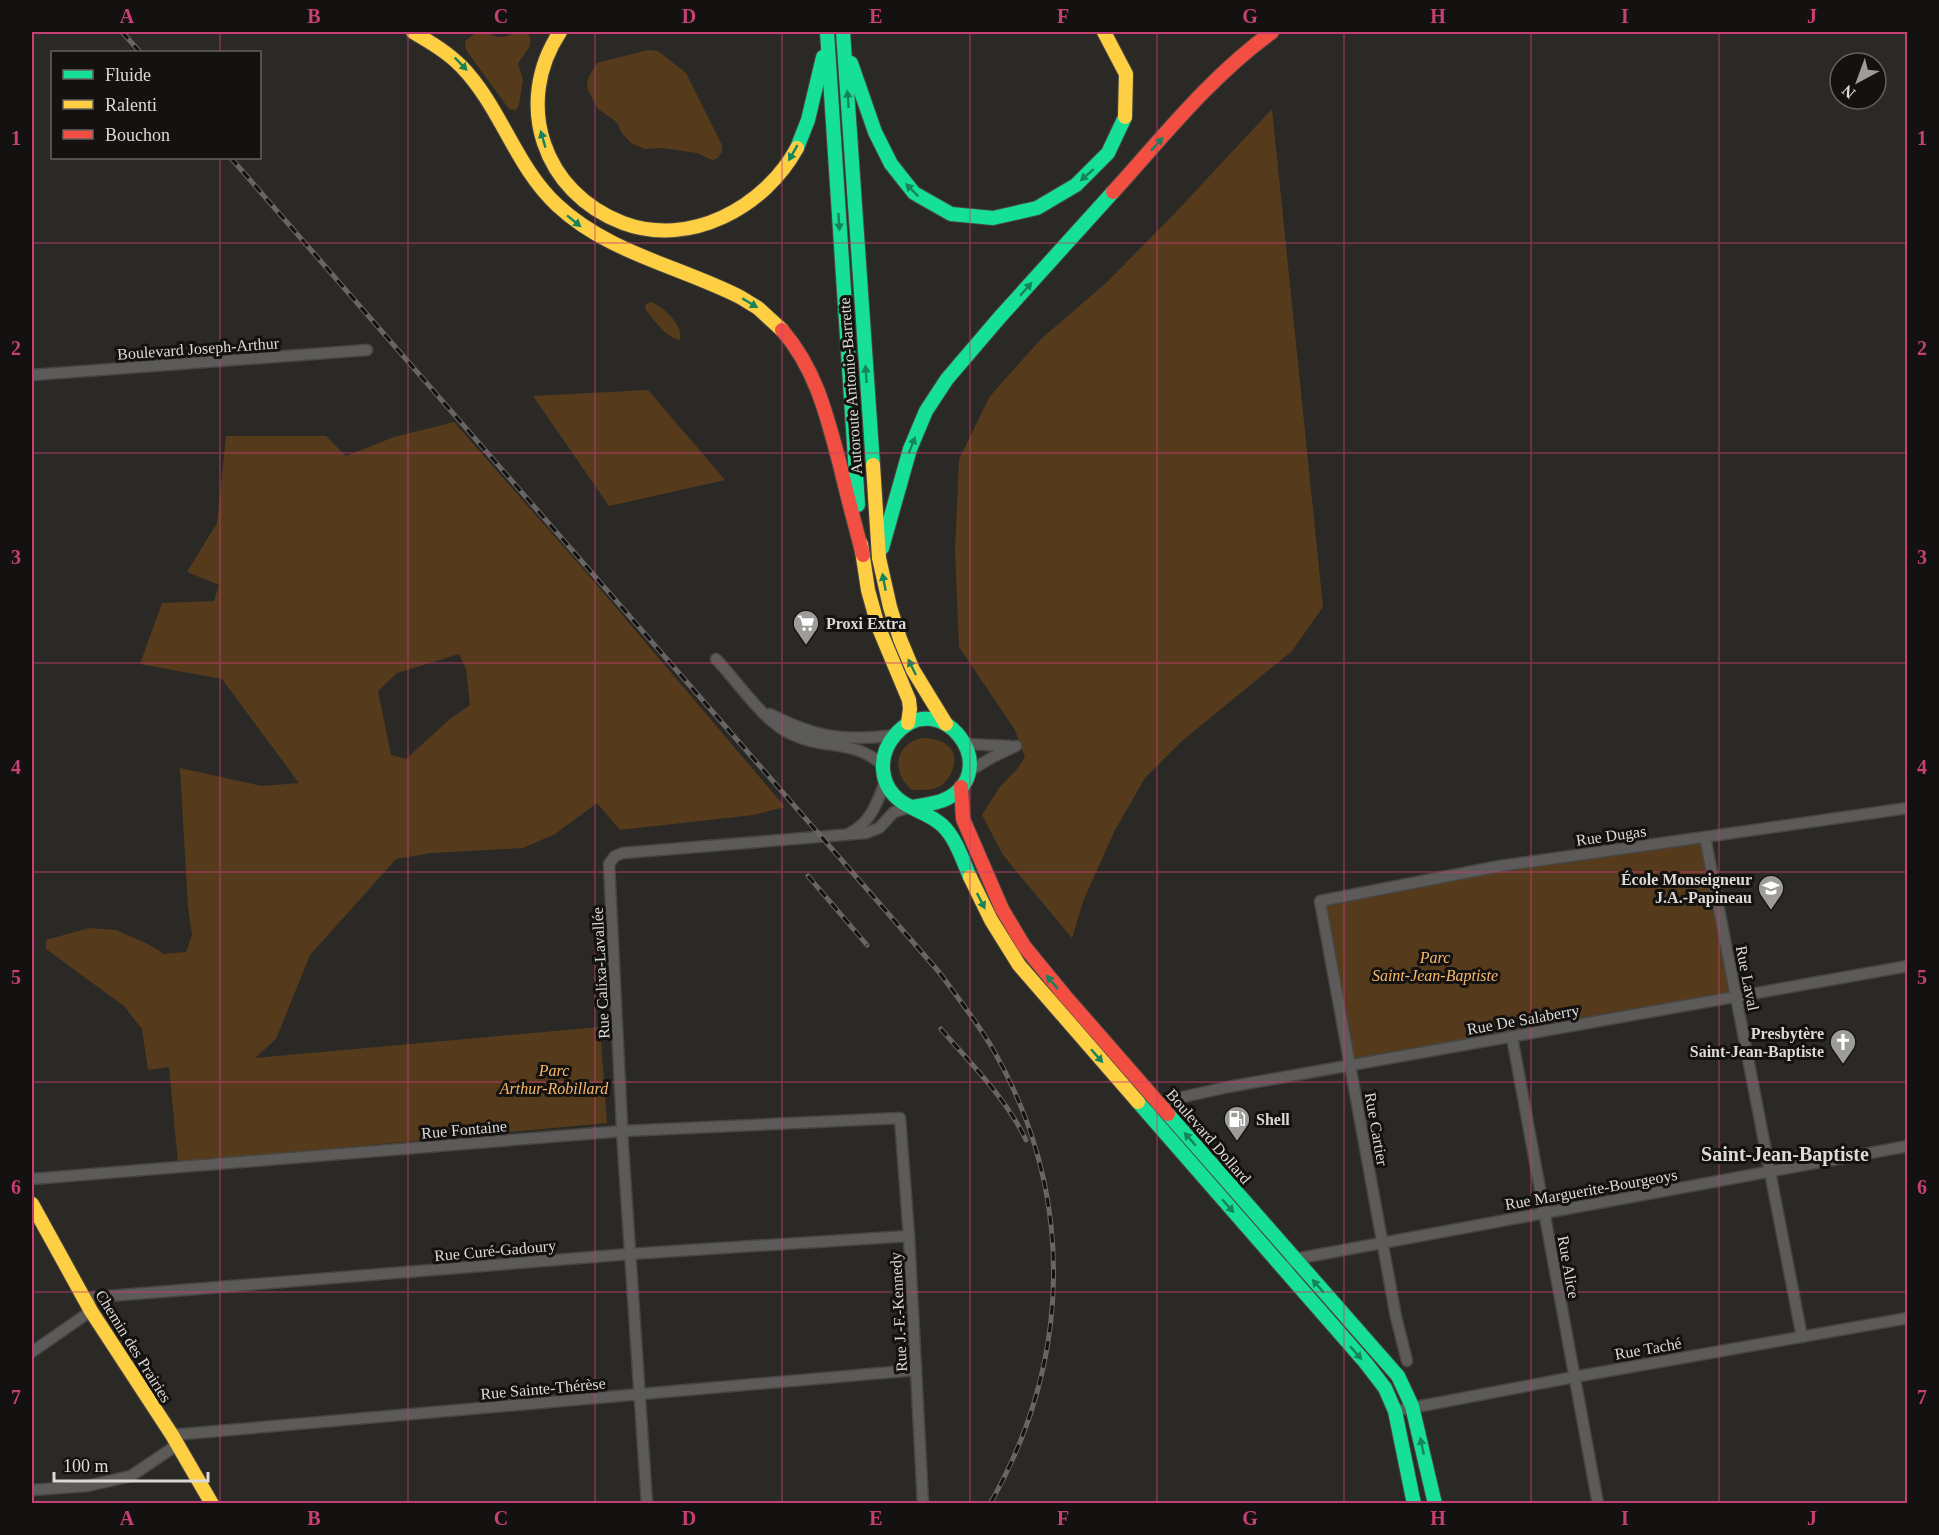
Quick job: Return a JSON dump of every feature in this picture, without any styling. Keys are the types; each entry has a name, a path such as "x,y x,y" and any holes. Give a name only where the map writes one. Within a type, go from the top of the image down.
{"main road":[{"path":"413,32 447,51 468,72 485,96 533,179 548,197 573,220 622,249 708,282 742,298 767,315 790,337 808,365 826,405 862,555"},
{"path":"560,32 545,59 538,92 540,132 551,160 573,191 602,214 631,226 664,231 698,226 728,216 755,198 779,175 792,157 805,128 827,34"},
{"path":"844,38 878,141 888,161 902,180 914,194 939,211 962,219 981,220 1012,215 1057,197 1085,177 1115,145 1127,117 1129,88 1122,60 1104,32"},
{"path":"879,558 910,449 926,411 947,379 1000,317 1204,92 1250,48 1272,32"},
{"name":"Autoroute Antonio-Barrette","path":"827,34 862,555 868,590 878,626 909,700 908,723"},
{"name":"Autoroute Antonio-Barrette","path":"844,38 879,558 889,606 906,656 922,688 946,724"},
{"path":"920,719 946,724 956,729 966,744 970,761 969,771 961,787 943,800 911,807 895,797 885,782 882,765 885,747 894,735 908,723 920,719"},
{"name":"Boulevard Dollard","path":"961,787 963,819 997,900 1012,928 1048,977 1398,1376 1412,1406 1435,1503"},
{"name":"Boulevard Dollard","path":"911,807 935,819 947,831 982,903 1019,965 1365,1362 1384,1388 1395,1410 1414,1503"},
{"name":"Chemin des Prairies","path":"32,1204 91,1311 212,1503"}],"street":[{"name":"Boulevard Joseph-Arthur","path":"32,375 367,350"},
{"path":"716,659 776,725 793,735 824,745 857,749 870,755 882,765"},
{"path":"760,708 798,728 820,735 864,739 894,735"},
{"path":"966,744 1016,746 969,771"},
{"path":"847,835 861,826 870,816 885,782"},
{"name":"Rue Calixa-Lavallée","path":"647,1503 608,870 612,858 623,853 871,832 879,828 894,812 911,807"},
{"name":"Rue Dugas","path":"1320,901 1500,866 1908,808"},
{"name":"Rue Laval","path":"1705,837 1802,1337"},
{"name":"Rue Cartier","path":"1320,901 1382,1243 1407,1361"},
{"name":"Rue De Salaberry","path":"1148,1114 1169,1100 1228,1088 1908,966"},
{"name":"Rue Alice","path":"1512,1036 1598,1503"},
{"name":"Rue Fontaine","path":"32,1179 623,1131 900,1118"},
{"name":"Rue J.-F.-Kennedy","path":"900,1118 909,1236 923,1503"},
{"name":"Rue Marguerite-Bourgeoys","path":"1283,1269 1295,1259 1908,1146"},
{"name":"Rue Curé-Gadoury","path":"84,1298 630,1254 909,1236"},
{"path":"32,1352 91,1311"},
{"name":"Rue Taché","path":"1395,1410 1908,1318"},
{"name":"Rue Sainte-Thérèse","path":"174,1440 640,1394 916,1370"},
{"path":"32,1490 87,1486 131,1476 174,1440"}],"green space":[{"path":"477,32 502,37 526,32 531,40 529,48 518,64 523,80 516,110 509,109 466,50 465,41"},
{"path":"648,50 658,51 686,73 722,145 722,152 717,159 712,160 697,153 661,148 645,149 631,143 621,132 618,124 598,109 587,84 597,63"},
{"path":"1272,109 1323,607 1292,651 1182,741 1145,778 1115,830 1084,899 1072,938 1003,855 982,815 999,788 1025,757 1015,730 959,647 955,551 959,459 990,396 1040,340 1106,283"},
{"path":"651,302 662,308 676,323 680,340 665,332 645,308 646,304"},
{"path":"648,390 725,480 609,506 533,396"},
{"name":"Parc Arthur-Robillard","path":"454,422 584,570 785,807 753,815 620,830 597,803 555,834 523,848 431,853 396,859 310,955 276,1039 255,1058 600,1027 607,1123 178,1163 169,1067 148,1070 142,1029 124,1006 46,949 46,940 89,928 116,930 164,954 186,952 192,935 188,907 180,768 262,786 299,783 222,679 140,664 162,603 214,601 219,585 187,572 217,523 226,436 326,436 346,456 394,437","holes":["459,654 466,669 470,705 450,719 406,759 391,755 378,691 397,673"]},
{"path":"921,738 945,743 953,754 954,766 949,777 941,786 912,790 901,776 898,761 905,747"},
{"name":"Parc Saint-Jean-Baptiste","path":"1705,837 1736,996 1350,1066 1320,901"}],"railway":[{"path":"122,32 139,51"},
{"path":"232,159 939,972 994,1051 1021,1106 1040,1163 1050,1220 1054,1278 1049,1336 1037,1393 1017,1449 990,1504"},
{"path":"808,876 867,945"},
{"path":"941,1029 1009,1110 1026,1140"}],"traffic: fast":[{"path":"827,32 858,505"},
{"path":"843,32 873,465"},
{"path":"797,148 808,120 823,57"},
{"path":"851,63 875,132 891,164 914,193 951,214 993,218 1037,208 1076,185 1108,153 1125,117"},
{"path":"882,548 910,449 926,411 947,379 1113,192"},
{"path":"911,807 946,799 963,786 970,769 968,752 960,736 946,724 930,719 912,722 895,735 889,743 885,752 883,770 894,795 912,808 933,818 947,830 970,877"},
{"path":"1138,1102 1365,1362 1385,1388 1395,1411 1414,1504"},
{"path":"1168,1114 1398,1376 1412,1406 1435,1504"}],"traffic: slow":[{"path":"413,32 444,52 475,82 530,173 557,205 577,221 621,247 740,297 758,308 782,330"},
{"path":"560,32 546,59 539,88 538,116 544,143 556,168 573,190 595,209 623,223 648,229 674,230 699,226 723,217 746,204 766,188 797,148"},
{"path":"1104,32 1126,74 1125,117"},
{"path":"873,465 879,558 890,607 913,670 946,724"},
{"path":"861,544 868,590 878,626 909,700 908,723"},
{"path":"970,877 991,920 1019,965 1138,1102"},
{"path":"32,1204 91,1311 172,1435 212,1504"}],"traffic: jam":[{"path":"1113,192 1208,87 1272,32"},
{"path":"782,330 804,361 819,394 863,555"},
{"path":"961,787 963,819 1002,909 1024,946 1168,1114"}],"place":[{"name":"Proxi Extra","path":"806,646"},
{"name":"École Monseigneur J.A.-Papineau","path":"1771,911"},
{"name":"Presbytère Saint-Jean-Baptiste","path":"1843,1065"},
{"name":"Shell","path":"1237,1142"}],"district":[{"name":"Saint-Jean-Baptiste","path":"1785,1154"}]}
